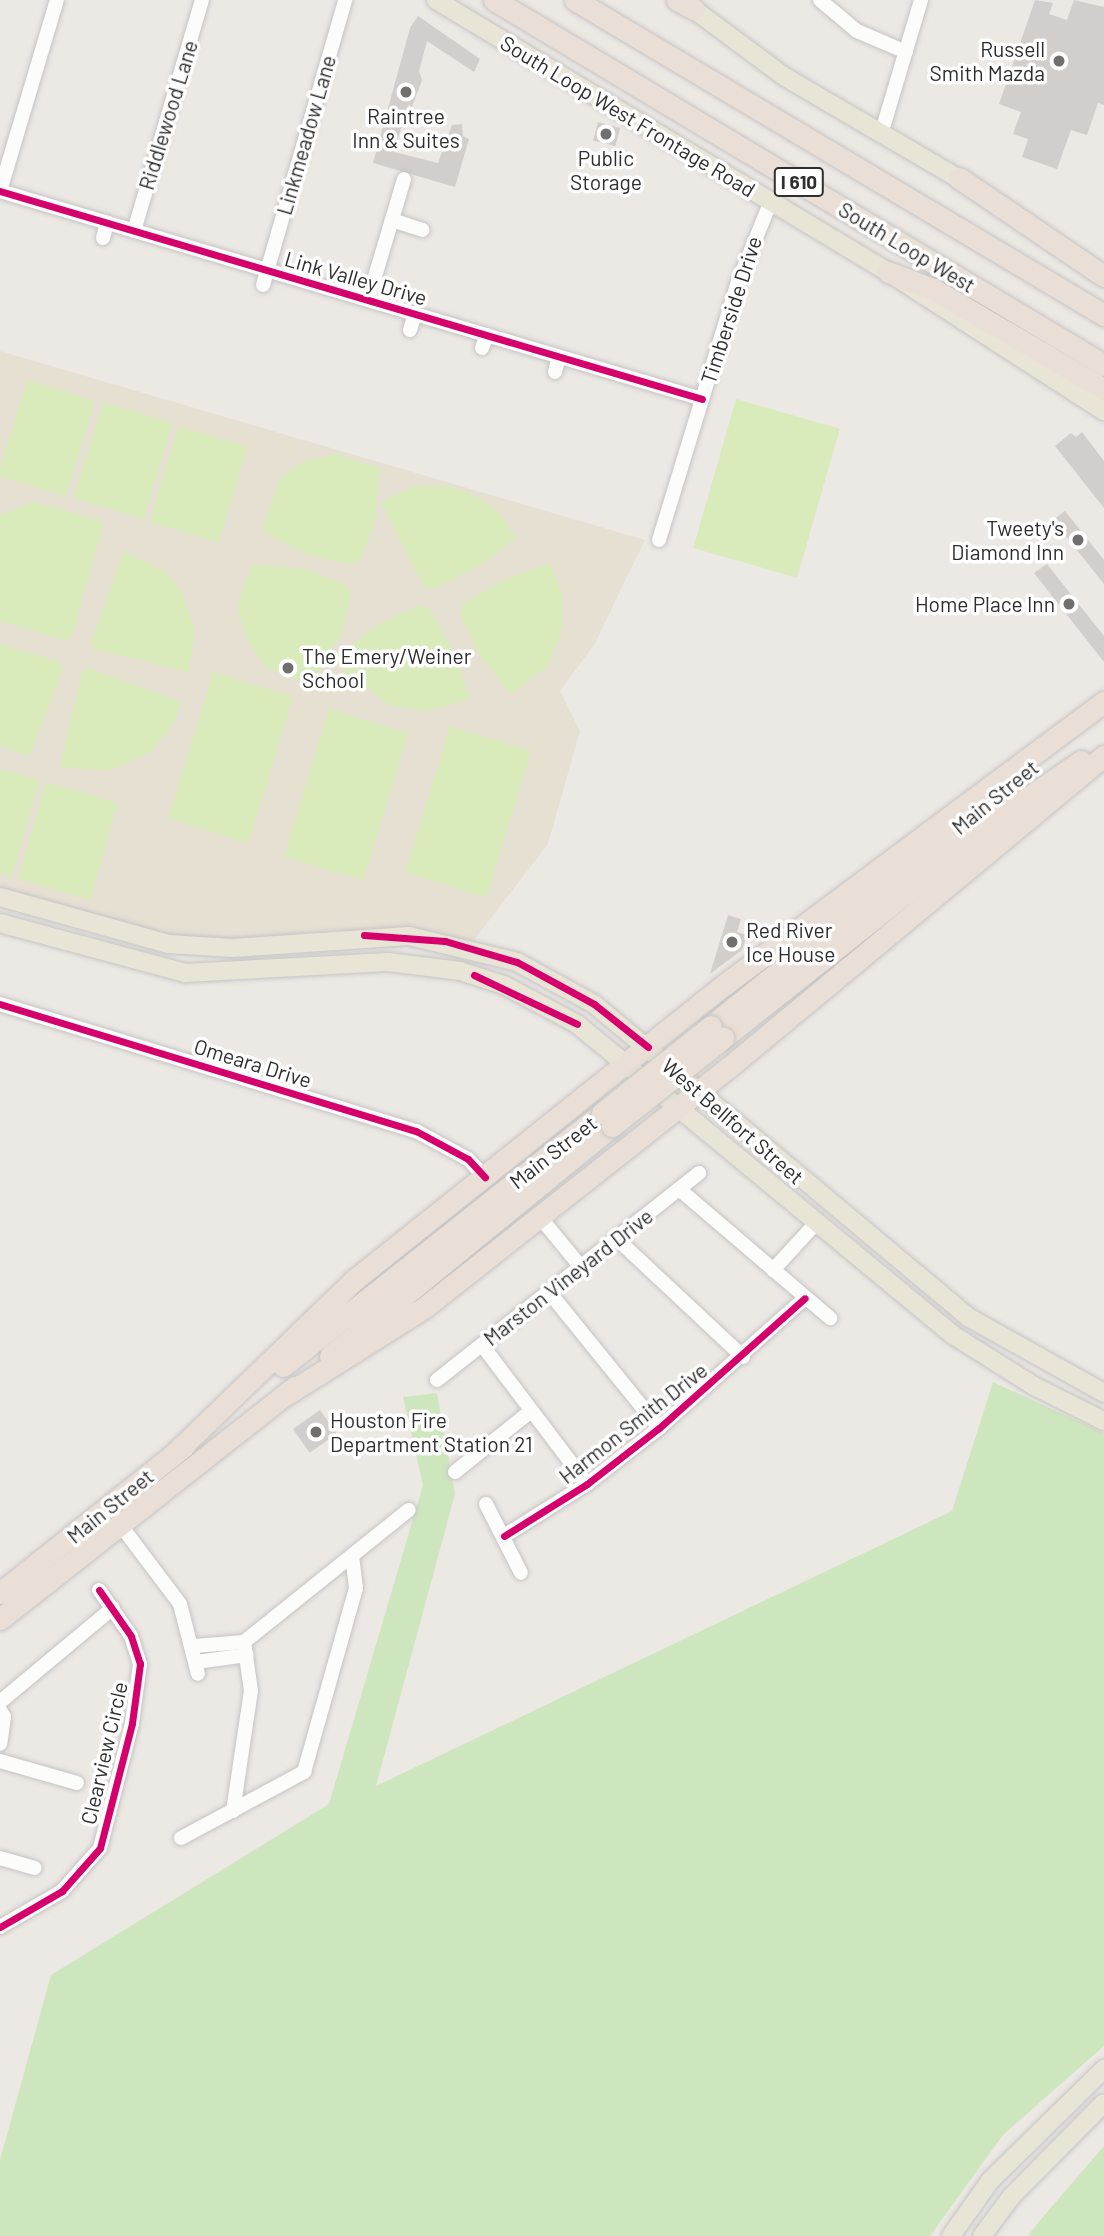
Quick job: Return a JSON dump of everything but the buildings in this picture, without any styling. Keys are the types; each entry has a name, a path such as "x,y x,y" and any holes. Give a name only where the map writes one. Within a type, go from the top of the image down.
{"highway":[{"name":"South Loop West","path":"494,0 1104,365"},
{"name":"South Loop West","path":"575,0 1104,315"},
{"path":"959,178 1104,276"},
{"path":"888,272 933,289 1104,389"},
{"path":"174,1454 353,1281 695,1008 1104,702"},
{"name":"Main Street","path":"0,1593 174,1454 717,1032 1104,709"},
{"name":"Main Street","path":"717,1032 1017,806 1104,746"},
{"path":"287,1394 425,1307 729,1067 1104,756"},
{"path":"695,1008 687,1037 711,1066 729,1067"},
{"path":"596,1088 619,1093 639,1116 634,1142"},
{"name":"Main Street","path":"0,1619 119,1523 287,1394 384,1307 607,1120"}],"main road":[{"name":"South Loop West Frontage Road","path":"436,0 888,272 1104,411"},
{"path":"684,3 785,77 882,131 1104,263"},
{"name":"West Bellfort Street","path":"0,897 136,936 201,948 409,936 483,950 557,981 648,1047 832,1206 968,1317 1104,1393"},
{"name":"West Bellfort Street","path":"0,923 129,961 207,974 388,962 474,975 544,1004 626,1064 953,1335 1013,1374 1104,1421"},
{"path":"129,961 136,936"},
{"path":"311,942 314,967"},
{"path":"474,975 483,950"},
{"path":"816,1223 832,1206"},
{"path":"953,1335 968,1317"},
{"path":"951,2236 990,2181 1032,2136 1104,2069"},
{"path":"982,2236 1053,2152 1104,2103"},
{"path":"1032,2136 1053,2152"}],"street":[{"path":"0,191 57,0"},
{"name":"Riddlewood Lane","path":"134,231 202,0"},
{"name":"Linkmeadow Lane","path":"265,277 345,0"},
{"path":"820,0 857,31 905,52"},
{"path":"882,131 921,0"},
{"path":"368,300 404,179"},
{"name":"Link Valley Drive","path":"0,191 15,204 134,231 187,255 338,299 368,300 415,314 484,342 559,356 702,399"},
{"name":"Timberside Drive","path":"659,540 702,399 771,201"},
{"path":"392,220 422,230"},
{"path":"103,238 107,223"},
{"path":"410,330 415,314"},
{"path":"555,372 559,356"},
{"name":"Omeara Drive","path":"0,1004 415,1131 468,1159 485,1177"},
{"name":"Marston Vineyard Drive","path":"437,1380 699,1173"},
{"path":"679,1189 830,1318"},
{"path":"543,1214 584,1264"},
{"path":"773,1270 816,1223"},
{"path":"616,1238 743,1357"},
{"path":"549,1292 659,1427"},
{"name":"Harmon Smith Drive","path":"504,1536 587,1484 743,1357 805,1298"},
{"path":"482,1345 587,1484"},
{"path":"455,1472 531,1411"},
{"path":"486,1504 521,1573"},
{"path":"119,1523 172,1590 195,1646 197,1668 245,1649 409,1510"},
{"path":"181,1838 304,1772 356,1588 352,1557"},
{"name":"Clearview Circle","path":"0,1927 62,1891 100,1848 140,1684 137,1648 99,1590"},
{"path":"0,1744 1,1700 113,1608"},
{"path":"195,1646 245,1649"},
{"path":"233,1811 251,1691 245,1649"},
{"name":"Clearview Circle","path":"0,1761 77,1783"},
{"path":"0,1858 35,1868"}],"shaded area":[{"name":"The Emery/Weiner School","path":"0,351 645,540 594,645 560,691 580,731 548,844 474,940 334,930 199,945 0,890"}],"green space":[{"path":"27,380 95,401 66,496 0,476 0,468"},
{"path":"736,399 840,429 797,578 693,548"},
{"path":"103,402 173,423 144,519 74,498"},
{"path":"179,426 248,447 219,543 150,522"},
{"path":"334,454 380,468 376,518 360,561 352,565 309,555 261,531 280,479 301,463"},
{"path":"416,486 449,486 477,497 500,513 516,539 479,566 433,589 424,587 381,502"},
{"path":"36,502 104,522 72,637 64,640 0,621 0,515"},
{"path":"124,551 164,571 182,591 195,631 189,672 94,649 91,642"},
{"path":"550,563 563,596 563,628 547,667 511,694 478,654 460,613 463,603 499,582"},
{"path":"251,564 305,569 346,585 351,595 340,638 311,684 266,668 249,643 237,609"},
{"path":"420,605 429,608 455,654 470,699 428,711 391,706 342,670 335,657 379,624"},
{"path":"0,644 59,661 64,667 29,757 0,745"},
{"path":"89,668 181,702 173,725 152,751 110,771 60,767 82,672"},
{"path":"213,672 293,697 249,843 168,818"},
{"path":"329,709 408,733 363,881 284,856"},
{"path":"450,726 531,751 487,897 405,872"},
{"path":"0,769 39,780 12,877 0,873"},
{"path":"46,782 118,803 90,900 18,879"},
{"path":"993,1382 1104,1433 1104,2046 1003,2135 930,2236 0,2236 0,2160 51,1975 329,1804 423,1485 403,1397 437,1393 455,1494 376,1786 952,1511"},
{"path":"1104,2146 1104,2236 1028,2236 1036,2225"}],"cycle path":[{"path":"0,191 702,399"},
{"path":"364,935 445,941 517,962 594,1004 648,1047"},
{"path":"474,975 577,1024"},
{"path":"0,1004 416,1131 468,1159 485,1177"},
{"path":"504,1536 587,1484 659,1428 805,1298"},
{"path":"0,1927 62,1891 100,1848 132,1723 140,1664 131,1636 99,1590"}],"place":[{"name":"Russell Smith Mazda","path":"1059,61"},
{"name":"Raintree Inn & Suites","path":"406,92"},
{"name":"Public Storage","path":"606,134"},
{"name":"Tweety's Diamond Inn","path":"1078,540"},
{"name":"Home Place Inn","path":"1069,604"},
{"name":"The Emery/Weiner School","path":"288,668"},
{"name":"Red River Ice House","path":"732,942"},
{"name":"Houston Fire Department Station 21","path":"316,1432"}]}
